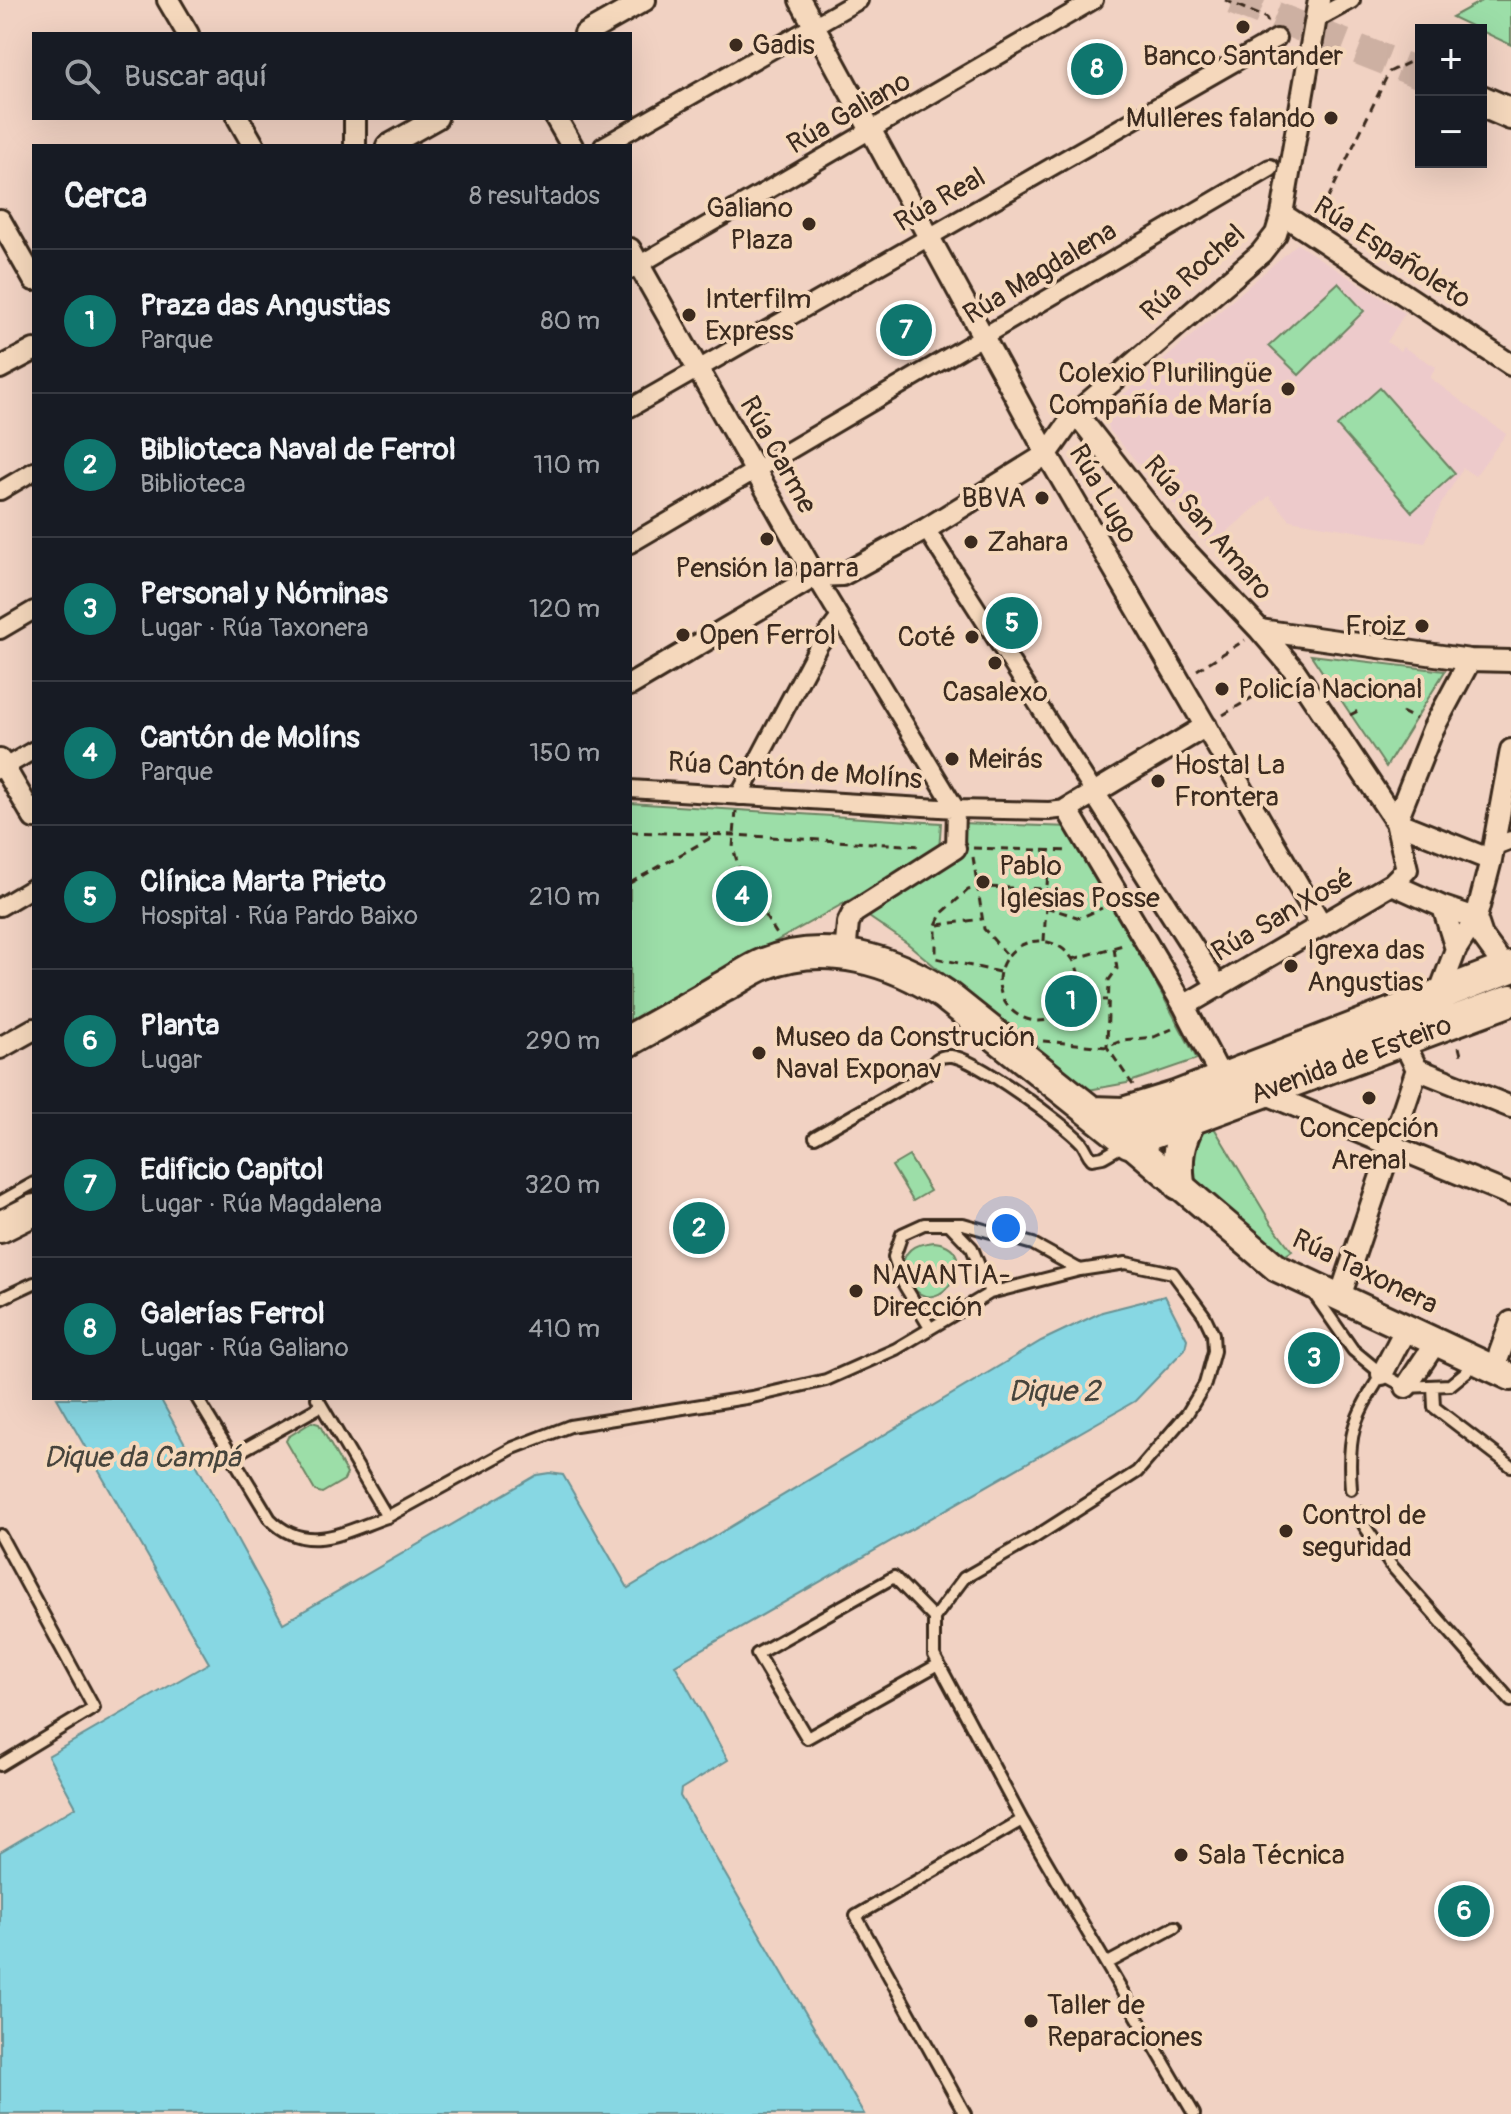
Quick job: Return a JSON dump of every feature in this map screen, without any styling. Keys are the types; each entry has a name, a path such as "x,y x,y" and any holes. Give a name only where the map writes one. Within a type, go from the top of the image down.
{"main road":[{"path":"1487,104 1511,114"},
{"path":"632,1039 764,964 818,954 845,954 872,959 927,982 1129,1142 1171,1108"},
{"name":"Avenida de Esteiro","path":"1171,1108 1222,1079 1509,968"},
{"name":"Avenida de Esteiro","path":"1171,1108 1264,1093 1511,1000"},
{"path":"1092,1112 1111,1114 1171,1108"},
{"path":"1171,1108 1180,1140 1176,1160 1179,1184"},
{"path":"0,1227 32,1211"}],"street":[{"path":"168,0 187,32"},
{"path":"589,32 645,0"},
{"name":"Rúa Lugo","path":"800,0 1047,454 1322,926"},
{"path":"606,144 859,0"},
{"name":"Rúa Galiano","path":"633,262 872,130 1094,0"},
{"path":"1318,9 1351,0"},
{"name":"Rúa Rochel","path":"1047,454 1076,413 1261,253 1276,234 1318,9"},
{"name":"Rúa Real","path":"632,407 1277,38"},
{"path":"239,120 253,144"},
{"path":"355,120 355,144"},
{"path":"391,144 433,120"},
{"path":"557,120 571,144"},
{"name":"Rúa Magdalena","path":"632,543 1270,168"},
{"name":"Rúa Españoleto","path":"1282,214 1511,365"},
{"path":"0,220 32,276"},
{"name":"Rúa Carme","path":"633,262 698,369 815,576 956,809"},
{"path":"0,368 32,351"},
{"name":"Rúa San Amaro","path":"1076,413 1176,541 1260,630 1470,660 1511,661"},
{"path":"632,684 815,576 842,575 926,529 1047,454"},
{"path":"0,491 32,472"},
{"path":"926,529 1218,987"},
{"path":"0,630 32,611"},
{"path":"739,796 819,645 840,617"},
{"path":"1260,630 1295,671 1396,822 1498,849"},
{"path":"1396,822 1433,729 1470,660"},
{"path":"1206,726 1067,809 1184,1006 1222,1079"},
{"path":"1439,994 1456,949 1476,918 1498,849 1511,750"},
{"path":"32,751 1,766 32,815"},
{"name":"Rúa Cantón de Molíns","path":"632,789 956,809 1067,809"},
{"path":"845,954 848,923 853,913 964,848 956,809"},
{"name":"Rúa San Xosé","path":"1184,1006 1392,884 1407,869 1396,822"},
{"path":"1392,884 1476,918"},
{"path":"0,907 32,888"},
{"path":"1443,907 1456,949"},
{"path":"1476,918 1482,936 1509,968"},
{"path":"0,1048 32,1030"},
{"path":"1403,1041 1417,1069 1511,1107"},
{"path":"1340,1297 1417,1069"},
{"path":"1264,1093 1511,1195"},
{"name":"Rúa Taxonera","path":"1129,1142 1277,1268 1494,1369"},
{"path":"1494,1369 1511,1322"},
{"path":"1382,1374 1406,1328"},
{"path":"1406,1387 1436,1342"}],"lane":[{"path":"815,1137 929,1072 932,1063 939,1057 952,1056 965,1060 1017,1092 1077,1139 1092,1159 1103,1157 1129,1142"},
{"path":"0,1202 32,1184"},
{"path":"930,1328 903,1283 894,1257 902,1234 924,1224 963,1224 1033,1244 1080,1270"},
{"path":"949,1224 972,1248 990,1293"},
{"path":"198,1400 270,1519 280,1529 310,1540 387,1517 541,1435 570,1426 752,1397 826,1380 896,1349 990,1293 1080,1270 1126,1263 1173,1273 1204,1315 1213,1334 1214,1351 1205,1384 1187,1414 1137,1472 964,1578 934,1618 934,1655 1022,1820 1194,2114"},
{"path":"1306,1282 1353,1350 1382,1374 1406,1387 1450,1385 1494,1369"},
{"path":"0,1299 32,1284"},
{"path":"1351,1489 1349,1452 1355,1421 1382,1374"},
{"path":"1433,1386 1434,1407 1511,1466"},
{"path":"232,1456 319,1402 387,1517"},
{"path":"1359,1512 1390,1564 1511,1701"},
{"path":"0,1535 94,1708 0,1765"},
{"path":"934,1618 894,1577 757,1654 807,1738 939,1664"},
{"path":"965,2114 856,1916 1022,1820"},
{"path":"1108,1963 1175,1927"}],"path":[{"path":"1225,0 1266,18 1277,38"},
{"path":"1322,211 1389,72 1415,61"},
{"path":"1180,681 1260,630"},
{"path":"1206,726 1295,671"},
{"path":"739,796 733,848 743,881 788,958"},
{"path":"632,832 1078,851"},
{"path":"632,882 716,835"},
{"path":"964,848 973,867 984,929 1007,955"},
{"path":"1044,941 1049,851"},
{"path":"999,972 936,958 936,925 941,914 968,890 1047,889"},
{"path":"1046,907 1080,918 1109,906"},
{"path":"936,925 982,919"},
{"path":"1044,941 1061,947 1073,959 1079,975 1075,999 1062,1014 1043,1021 1015,1014 1003,1000 998,982 1007,955 1024,943 1044,941"},
{"path":"1073,959 1129,944"},
{"path":"1114,948 1117,969 1109,980 1107,1047 1171,1108"},
{"path":"1075,999 1108,1000"},
{"path":"1032,1040 1107,1047 1123,1040 1154,1037 1175,1027"},
{"path":"1459,1047 1461,1055"}],"shaded area":[{"name":"Colexio Plurilingüe Compañía de María","path":"1297,244 1405,313 1387,342 1400,351 1403,347 1436,367 1430,378 1506,434 1475,476 1463,468 1440,506 1425,543 1290,520 1269,496 1210,546 1110,431 1106,417 1112,405"}],"green space":[{"path":"1483,0 1511,0 1511,45 1487,34 1487,24 1467,24 1452,17"},
{"path":"1338,283 1364,311 1299,375 1269,346"},
{"path":"1380,388 1455,473 1412,512 1337,426"},
{"path":"1311,655 1445,671 1386,767"},
{"path":"632,803 941,823 939,850 632,1022"},
{"path":"961,823 1071,827 1197,1059 1127,1083 1083,1091 907,943 866,915 960,858"},
{"path":"1210,1121 1271,1223 1292,1251 1284,1256 1192,1182 1187,1140"},
{"path":"909,1156 930,1191 913,1201 892,1166"},
{"path":"934,1242 951,1248 958,1260 956,1274 937,1295 924,1296 912,1286 903,1263 914,1247"},
{"path":"312,1422 319,1424 347,1474 344,1480 322,1493 315,1491 286,1441"}],"water":[{"path":"1165,1296 1187,1339 1185,1349 1135,1401 675,1665 728,1760 681,1789 680,1796 864,2114 0,2114 0,1852 76,1807 48,1756 209,1663 58,1400 161,1400 283,1623 537,1475 550,1473 563,1475 628,1588 1041,1341 1102,1312"}],"tunnel":[{"path":"1233,0 1415,72"}],"place":[{"name":"Banco Santander","path":"1243,27"},
{"name":"Gadis","path":"736,45"},
{"name":"Galerías Ferrol","path":"1097,69"},
{"name":"Mulleres falando","path":"1331,118"},
{"name":"Galiano Plaza","path":"809,224"},
{"name":"Interfilm Express","path":"689,315"},
{"name":"Edificio Capitol","path":"906,330"},
{"name":"Colexio Plurilingüe Compañía de María","path":"1288,389"},
{"name":"BBVA","path":"1042,498"},
{"name":"Pensión la parra","path":"767,539"},
{"name":"Zahara","path":"971,542"},
{"name":"Clínica Marta Prieto","path":"1012,623"},
{"name":"Froiz","path":"1422,626"},
{"name":"Open Ferrol","path":"683,635"},
{"name":"Coté","path":"972,637"},
{"name":"Casalexo","path":"995,663"},
{"name":"Policía Nacional","path":"1222,689"},
{"name":"Meirás","path":"952,759"},
{"name":"Hostal La Frontera","path":"1158,781"},
{"name":"Pablo Iglesias Posse","path":"983,882"},
{"name":"Cantón de Molíns","path":"742,896"},
{"name":"Igrexa das Angustias","path":"1291,966"},
{"name":"Praza das Angustias","path":"1071,1001"},
{"name":"Museo da Construción Naval Exponav","path":"759,1053"},
{"name":"Concepción Arenal","path":"1369,1098"},
{"name":"Biblioteca Naval de Ferrol","path":"699,1228"},
{"name":"NAVANTIA- Dirección","path":"856,1291"},
{"name":"Personal y Nóminas","path":"1314,1358"},
{"name":"Control de seguridad","path":"1286,1531"},
{"name":"Sala Técnica","path":"1181,1855"},
{"name":"Planta","path":"1464,1911"},
{"name":"Taller de Reparaciones","path":"1031,2021"}],"water label":[{"name":"Dique 2","path":"1054,1391"},
{"name":"Dique da Campá","path":"142,1457"}]}
